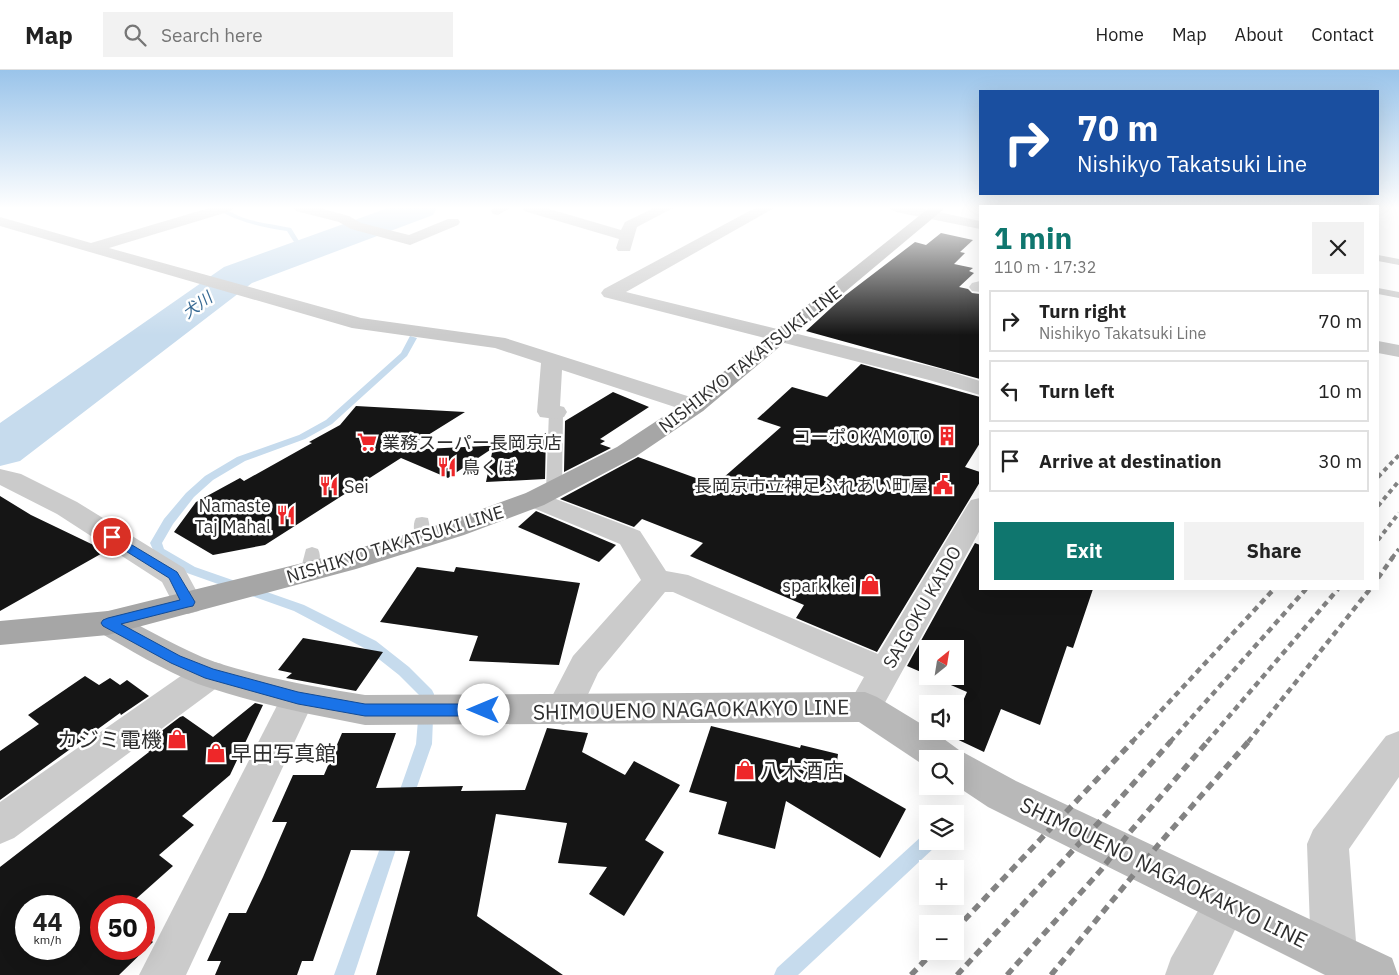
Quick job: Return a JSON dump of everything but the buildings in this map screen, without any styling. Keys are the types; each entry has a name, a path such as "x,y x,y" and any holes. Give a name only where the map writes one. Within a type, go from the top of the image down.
{"main road":[{"name":"NISHIKYO TAKATSUKI LINE","path":"0,633 108,623 188,602 423,530 454,529 544,494 626,452 695,406 887,250"},
{"name":"SHIMOUENO NAGAOKAKYO LINE","path":"108,623 176,660 210,674 298,698 365,710 864,707 931,750"},
{"name":"SHIMOUENO NAGAOKAKYO LINE","path":"964,771 1002,794 1375,975"}],"street":[{"path":"100,250 359,324 498,342 695,406"},
{"path":"689,250 610,293 979,388"},
{"path":"1379,346 1399,352"},
{"path":"552,359 548,412 556,412"},
{"path":"0,477 12,479 67,508 173,576 188,602"},
{"path":"544,494 630,538 658,581"},
{"name":"SAIGOKU KAIDO","path":"864,707 979,508"},
{"path":"658,581 677,582 885,671"},
{"path":"563,710 585,665 658,581"},
{"path":"0,825 210,674"},
{"path":"162,975 298,698"},
{"path":"1334,955 1328,844 1399,747"},
{"path":"1188,975 1226,903"}],"lane":[{"path":"1379,258 1399,262"},
{"path":"1379,291 1399,295"},
{"path":"544,494 556,412"}],"waterway":[{"name":"犬川","path":"0,449 238,275 306,250"},
{"path":"404,801 424,744 427,694 404,671 371,645 299,608 191,570 159,551 156,543 168,522 190,495 209,478 241,459 302,437 329,422 404,354 413,338"},
{"path":"344,975 392,837"},
{"path":"784,975 919,850"}],"railway":[{"path":"1379,476 1399,455"},
{"path":"1379,505 1399,481"},
{"path":"1379,539 1399,513"},
{"path":"1392,558 1399,549"},
{"path":"1379,577 1393,557"},
{"path":"1132,742 1273,590"},
{"path":"1170,742 1305,590"},
{"path":"1207,742 1337,590"},
{"path":"1248,742 1369,590"},
{"path":"964,920 1133,741"},
{"path":"957,975 1102,819 1171,741"},
{"path":"1007,975 1101,870 1130,832 1208,741"},
{"path":"1051,975 1159,844 1249,741"},
{"path":"911,975 925,960"}],"place":[{"name":"コーポOKAMOTO","path":"947,436"},
{"name":"業務スーパー長岡京店","path":"367,442"},
{"name":"鳥くぼ","path":"447,467"},
{"name":"長岡京市立神足ふれあい町屋","path":"943,485"},
{"name":"Sei","path":"329,486"},
{"name":"Namaste Taj Mahal","path":"286,515"},
{"name":"spark kei","path":"870,585"},
{"name":"カジミ電機","path":"177,739"},
{"name":"早田写真館","path":"216,753"},
{"name":"八木酒店","path":"745,770"}],"route":[{"path":"112,537 173,576 188,602 108,623 176,660 210,674 298,698 365,710 484,710"}]}
